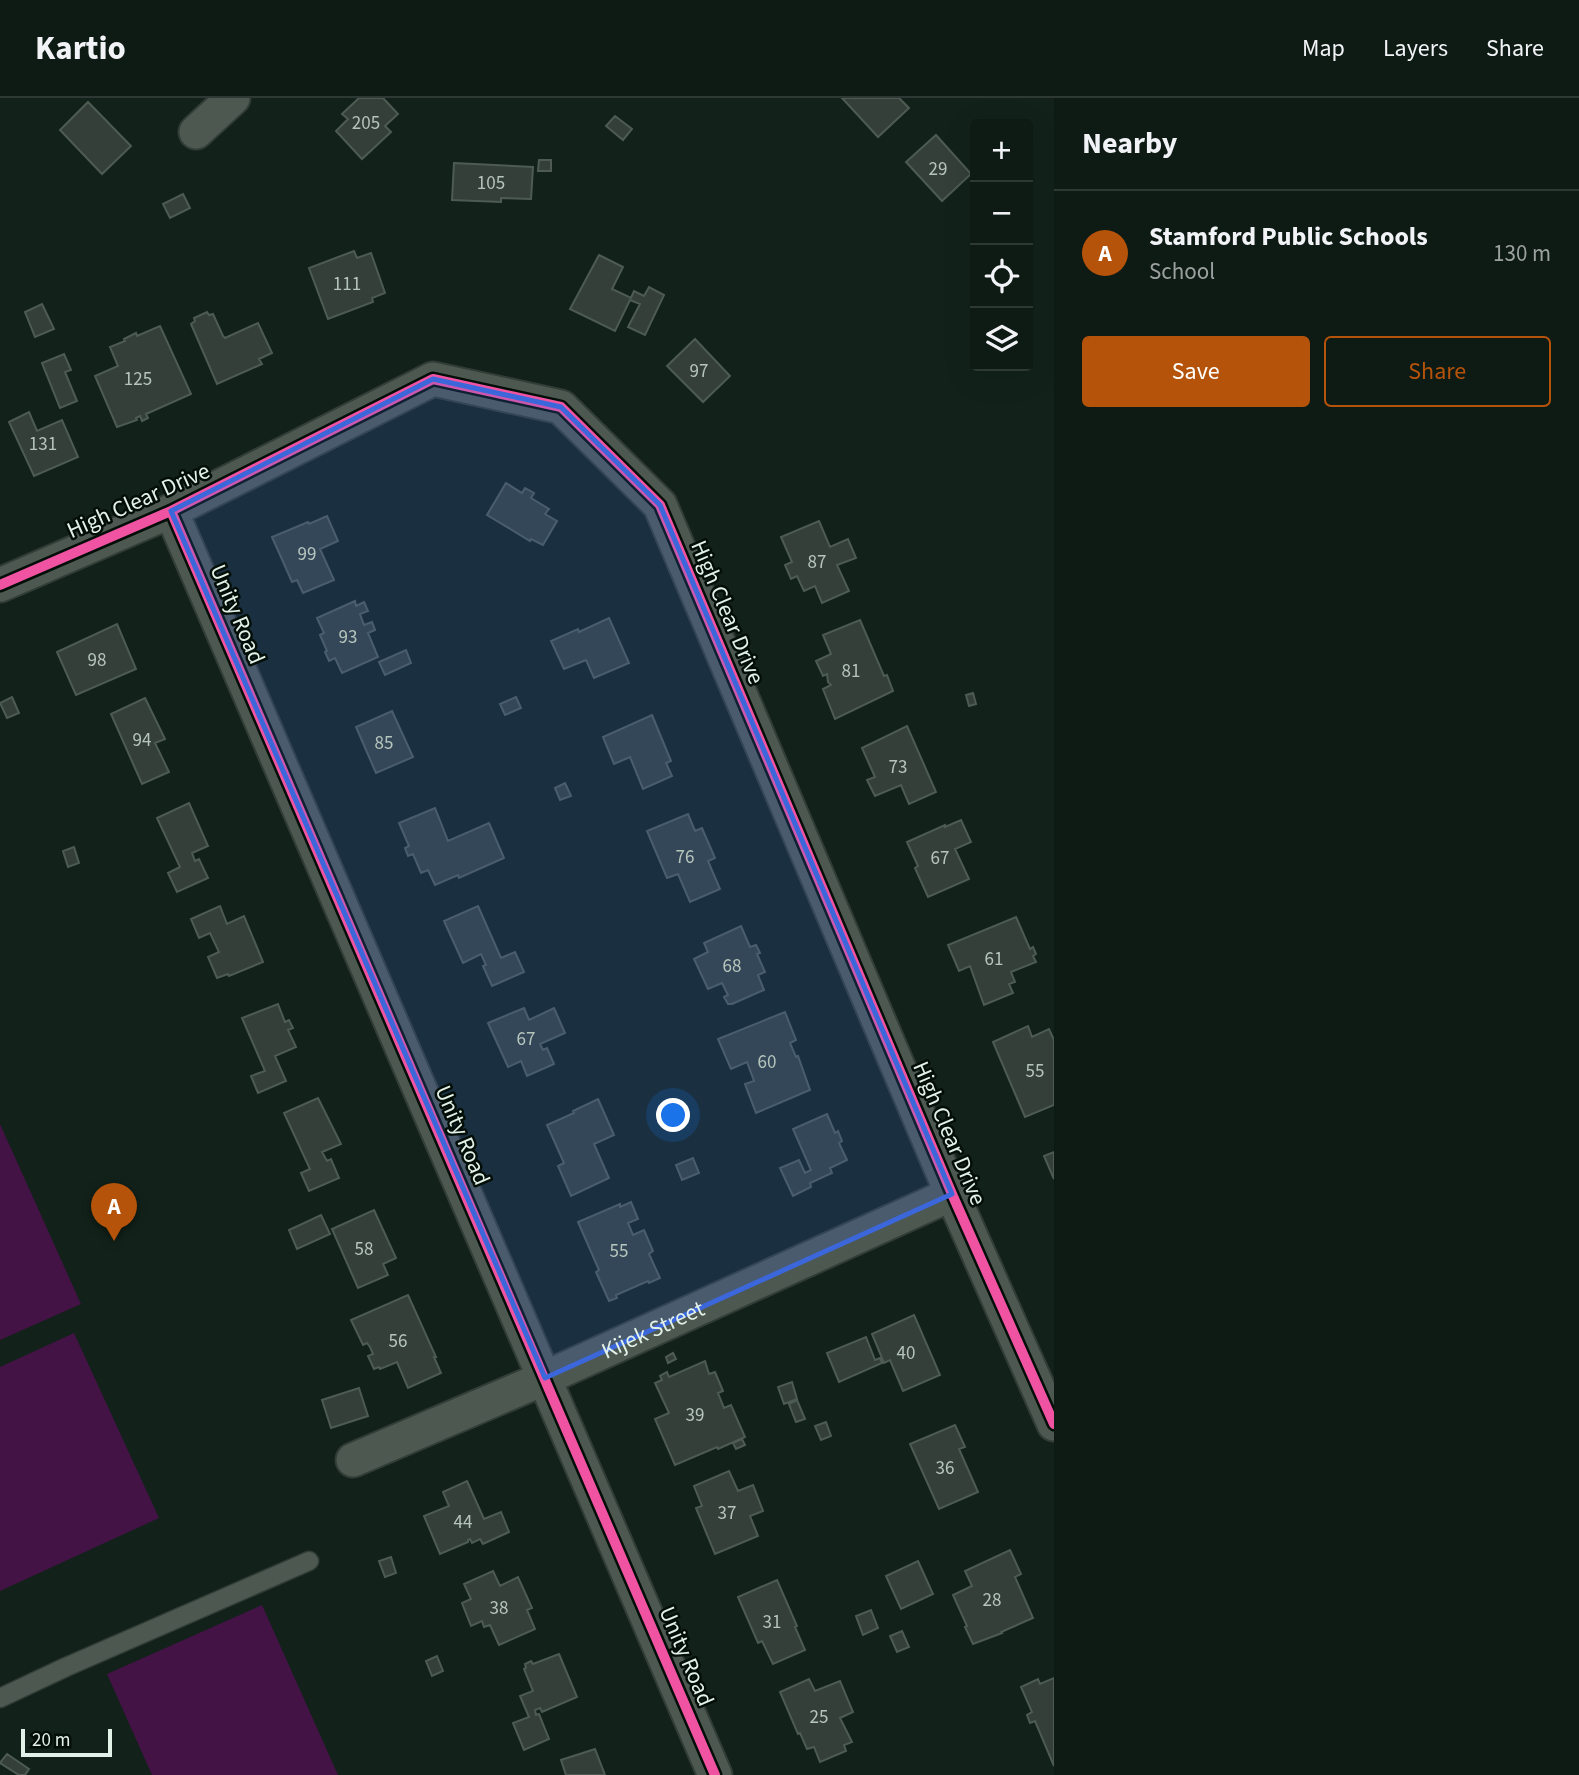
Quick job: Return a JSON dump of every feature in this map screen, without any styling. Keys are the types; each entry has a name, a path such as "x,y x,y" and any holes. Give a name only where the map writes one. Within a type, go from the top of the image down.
{"street":[{"path":"196,132 233,98"},
{"name":"High Clear Drive","path":"0,585 171,511 433,379 561,407 660,505 953,1194 1054,1424"},
{"name":"Unity Road","path":"171,511 715,1775"},
{"name":"Kijek Street","path":"353,1460 545,1378 953,1194"}],"lane":[{"path":"0,1699 66,1667 309,1560"}],"highlighted area":[{"path":"433,379 561,407 660,505 952,1194 545,1378 171,511"}],"shaded area":[{"path":"0,1124 81,1304 0,1340"},
{"path":"74,1333 159,1518 0,1591 0,1367"},
{"path":"262,1605 338,1775 152,1775 107,1674"}],"building":[{"path":"359,98 383,98 398,114 385,126 391,132 362,159 336,131 348,119 342,114"},
{"path":"842,98 899,98 909,108 878,137"},
{"path":"88,102 131,146 102,174 60,130"},
{"path":"615,116 632,129 623,140 606,126"},
{"path":"936,135 970,175 942,201 906,162"},
{"path":"539,160 551,160 551,171 538,171"},
{"path":"454,163 533,167 531,199 501,198 501,202 452,200"},
{"path":"183,194 190,208 170,218 163,204"},
{"path":"354,251 357,258 371,253 385,293 372,298 373,302 328,319 309,268"},
{"path":"599,255 623,267 612,289 631,298 634,291 644,296 649,287 664,295 645,335 628,327 640,304 630,300 615,331 570,309"},
{"path":"42,304 54,329 35,337 25,312"},
{"path":"207,312 209,315 213,314 225,338 258,323 272,353 259,359 262,364 217,384 191,324 195,321 194,318"},
{"path":"160,326 191,394 146,414 148,418 142,421 140,416 137,420 117,427 95,376 118,366 110,347 136,333 137,336"},
{"path":"695,339 730,376 703,402 667,366"},
{"path":"64,354 71,370 65,372 77,401 60,408 42,363"},
{"path":"29,412 37,431 62,420 78,457 34,476 9,422"},
{"path":"506,483 522,493 525,488 534,493 531,498 549,509 545,514 557,521 543,545 531,539 530,541 487,515"},
{"path":"327,516 338,541 320,549 334,580 303,593 297,580 292,582 272,537"},
{"path":"819,521 830,547 848,539 856,558 837,565 849,591 822,603 815,586 804,591 797,576 791,579 785,565 792,562 781,537"},
{"path":"355,601 356,606 364,602 368,611 360,614 364,625 372,622 375,630 368,633 378,657 342,673 335,658 329,661 320,635 324,633 317,618"},
{"path":"609,618 629,663 594,678 586,660 564,669 551,641"},
{"path":"860,620 893,691 835,719 823,689 831,685 827,674 823,676 816,661 831,654 823,635"},
{"path":"117,624 136,669 76,695 57,652"},
{"path":"406,650 411,663 385,675 379,662"},
{"path":"973,693 976,704 969,706 966,695"},
{"path":"12,697 19,713 7,718 0,703"},
{"path":"516,697 521,708 505,715 500,704"},
{"path":"145,698 165,739 155,743 169,772 142,784 111,714"},
{"path":"392,711 413,757 376,773 356,727"},
{"path":"652,715 671,761 666,763 672,776 643,789 630,757 614,764 603,737"},
{"path":"907,726 936,792 909,804 901,785 875,796 867,780 875,777 862,748"},
{"path":"565,783 571,796 560,800 555,788"},
{"path":"189,803 208,846 192,853 195,861 199,859 208,878 177,892 168,873 180,867 157,818"},
{"path":"435,808 448,841 489,823 504,858 459,878 458,875 435,885 428,870 421,873 413,854 408,856 405,848 409,846 399,823"},
{"path":"688,814 695,831 702,828 715,858 708,861 720,889 690,902 678,874 667,878 647,831"},
{"path":"961,820 971,842 955,849 969,879 928,897 907,842"},
{"path":"74,847 79,863 68,867 63,851"},
{"path":"220,906 227,924 244,916 263,962 217,978 208,957 219,952 210,933 199,938 191,919"},
{"path":"478,906 501,958 515,952 524,972 492,986 481,954 463,963 444,921"},
{"path":"1016,917 1030,949 1033,947 1036,962 1011,972 1015,982 1009,984 1013,993 984,1005 970,966 959,971 948,945"},
{"path":"741,926 750,947 756,945 760,953 757,954 765,972 758,975 764,990 728,1004 724,997 728,995 722,983 708,989 694,959 708,952 704,943"},
{"path":"278,1004 285,1022 289,1020 293,1028 288,1030 296,1047 275,1056 286,1081 258,1093 251,1076 265,1071 242,1018"},
{"path":"524,1008 529,1020 554,1008 565,1033 540,1044 543,1050 547,1048 554,1064 527,1076 521,1061 508,1067 488,1023"},
{"path":"785,1012 796,1040 790,1043 796,1057 798,1056 810,1090 756,1113 745,1084 754,1081 747,1062 731,1069 718,1039"},
{"path":"1028,1026 1032,1037 1049,1029 1054,1040 1054,1105 1025,1117 993,1042"},
{"path":"318,1098 341,1144 322,1152 327,1161 331,1159 339,1178 309,1191 301,1173 310,1169 284,1113"},
{"path":"598,1099 614,1135 594,1144 609,1178 571,1196 558,1166 564,1163 547,1125"},
{"path":"827,1114 835,1133 838,1131 842,1141 839,1143 847,1160 830,1168 832,1173 810,1183 811,1187 793,1196 780,1168 799,1160 805,1173 811,1170 793,1129"},
{"path":"1054,1152 1054,1179 1044,1156"},
{"path":"693,1158 699,1173 682,1180 676,1165"},
{"path":"631,1202 638,1219 628,1223 633,1235 644,1230 653,1251 649,1254 660,1278 616,1295 617,1298 609,1301 578,1222"},
{"path":"374,1210 396,1258 383,1264 388,1275 358,1288 332,1229"},
{"path":"321,1215 330,1234 297,1249 289,1230"},
{"path":"408,1295 441,1373 408,1388 397,1362 374,1369 368,1356 373,1354 370,1347 367,1343 363,1345 351,1320"},
{"path":"914,1315 940,1375 903,1391 890,1360 884,1363 872,1334"},
{"path":"866,1337 875,1360 880,1358 882,1363 839,1382 827,1353"},
{"path":"673,1353 676,1359 668,1363 666,1357"},
{"path":"705,1361 709,1374 715,1372 723,1391 718,1393 724,1408 731,1405 745,1437 675,1465 655,1419 669,1413 655,1383 662,1380 660,1376 667,1372 669,1377"},
{"path":"792,1382 797,1399 784,1404 778,1387"},
{"path":"359,1388 368,1416 331,1428 322,1400"},
{"path":"797,1400 805,1419 796,1422 789,1404"},
{"path":"826,1422 831,1436 821,1440 815,1426"},
{"path":"955,1425 965,1447 959,1449 978,1492 939,1509 910,1444"},
{"path":"742,1439 745,1445 736,1449 733,1443"},
{"path":"729,1471 738,1491 753,1485 763,1511 750,1516 758,1536 715,1554 696,1508 702,1506 694,1486"},
{"path":"467,1481 484,1519 501,1512 509,1532 483,1544 480,1539 472,1543 470,1539 440,1554 424,1516 449,1506 443,1492"},
{"path":"1010,1550 1021,1574 1015,1577 1033,1618 973,1644 953,1595 972,1586 965,1571"},
{"path":"391,1557 396,1573 385,1577 379,1561"},
{"path":"918,1561 933,1594 901,1609 886,1576"},
{"path":"493,1571 500,1586 518,1577 532,1608 527,1610 535,1629 499,1645 490,1625 484,1627 482,1621 471,1626 462,1603 471,1599 464,1584"},
{"path":"777,1580 805,1650 773,1664 762,1641 758,1643 738,1597"},
{"path":"871,1610 878,1628 863,1635 856,1616"},
{"path":"902,1631 909,1647 897,1652 890,1636"},
{"path":"559,1654 577,1697 542,1712 540,1708 535,1710 549,1739 524,1750 513,1723 529,1717 520,1696 533,1691 524,1669 525,1664 531,1661 533,1664"},
{"path":"437,1656 443,1671 432,1676 426,1661"},
{"path":"1054,1678 1054,1766 1035,1721 1030,1723 1027,1715 1032,1712 1021,1687 1038,1679 1040,1684"},
{"path":"809,1679 815,1691 840,1681 853,1712 840,1718 852,1742 844,1745 846,1751 820,1762 814,1747 807,1749 800,1733 798,1734 780,1692"},
{"path":"595,1749 605,1775 566,1775 561,1760"},
{"path":"7,1754 29,1769 25,1775 19,1775 0,1763"}],"cycle path":[{"path":"0,585 171,511 433,379 561,407 660,505 952,1194 1054,1424"},
{"path":"171,511 715,1775"}],"place":[{"name":"Stamford Public Schools","path":"114,1241"}]}
